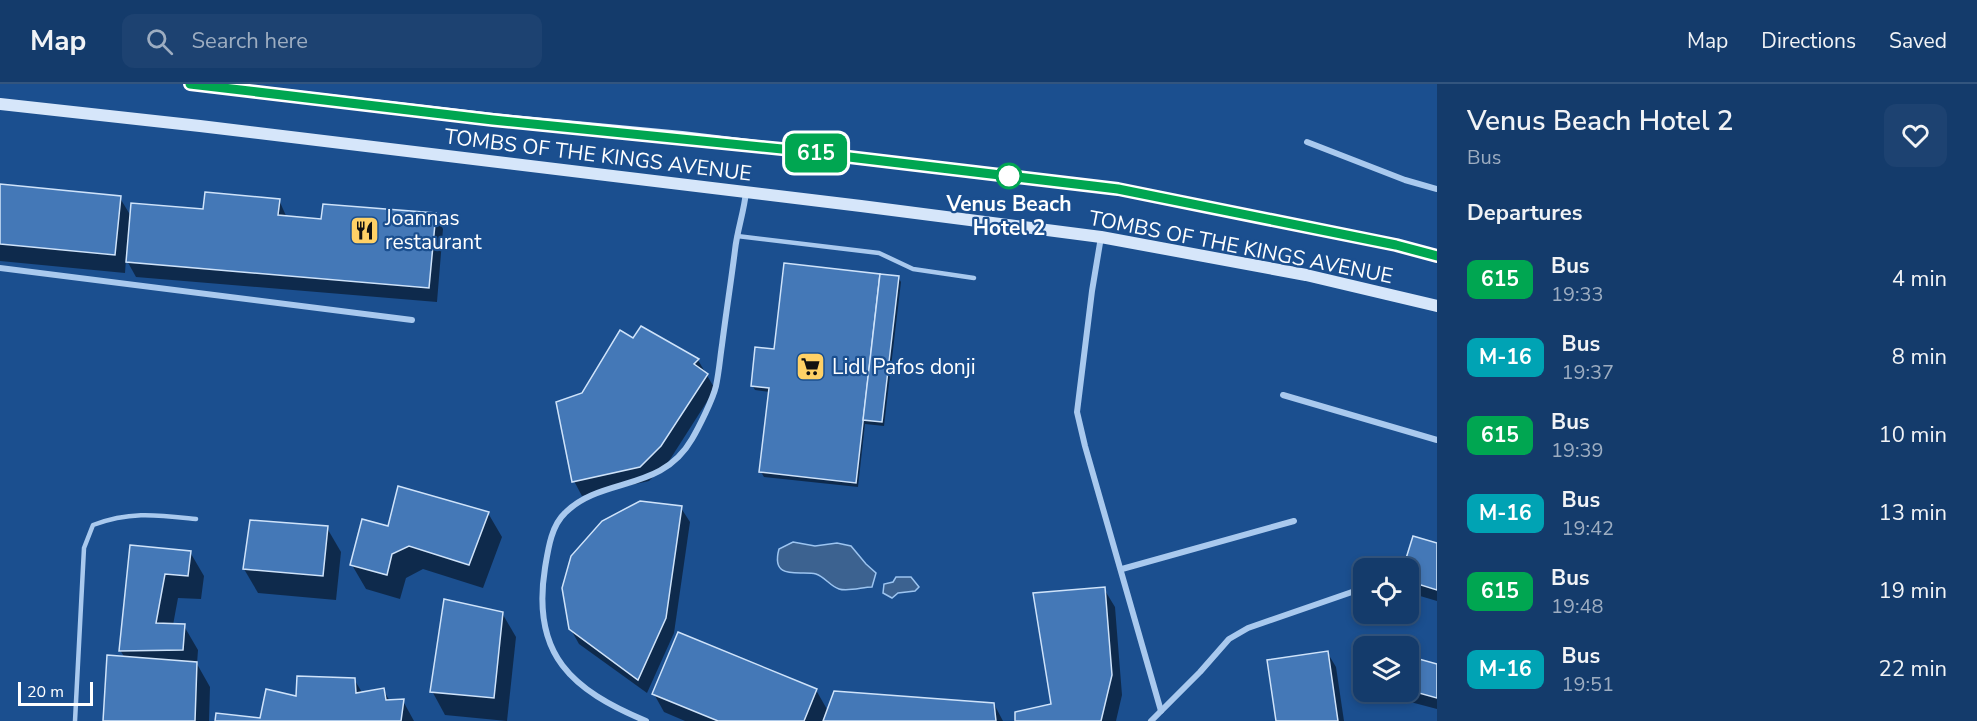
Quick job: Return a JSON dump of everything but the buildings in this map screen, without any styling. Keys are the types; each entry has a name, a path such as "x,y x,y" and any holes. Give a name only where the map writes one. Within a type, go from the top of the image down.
{"main road":[{"name":"TOMBS OF THE KINGS AVENUE","path":"191,84 493,120 704,140 1118,189 1396,245 1437,256"},
{"name":"TOMBS OF THE KINGS AVENUE","path":"0,105 200,126 1101,237 1305,275 1437,306"}],"street":[{"path":"1307,142 1405,180 1437,189"},
{"path":"646,721 591,694 570,677 555,655 545,630 542,598 550,540 563,514 582,500 654,475 675,460 691,441 716,387 737,236 746,192"},
{"path":"1101,237 1077,412 1161,711"},
{"path":"0,268 412,320"},
{"path":"1283,395 1437,440"},
{"path":"1122,569 1294,521"},
{"path":"1151,721 1229,639 1248,628 1352,592"}],"lane":[{"path":"737,236 879,254 914,269 974,278"},
{"path":"75,721 84,548 93,525 112,518 145,514 196,519"}],"water":[{"path":"793,542 815,546 837,543 851,546 876,573 872,587 843,590 836,588 816,574 783,570 777,559 779,549"},
{"path":"896,577 911,577 919,587 915,591 898,593 892,598 883,593 884,584 893,582"}],"bus line":[{"name":"615","path":"190,84 493,120 682,137 1118,189 1396,245 1437,256"}],"place":[{"name":"Venus Beach Hotel 2","path":"1009,176"},
{"name":"Joannas restaurant","path":"364,230"},
{"name":"Lidl Pafos donji","path":"811,367"}]}
